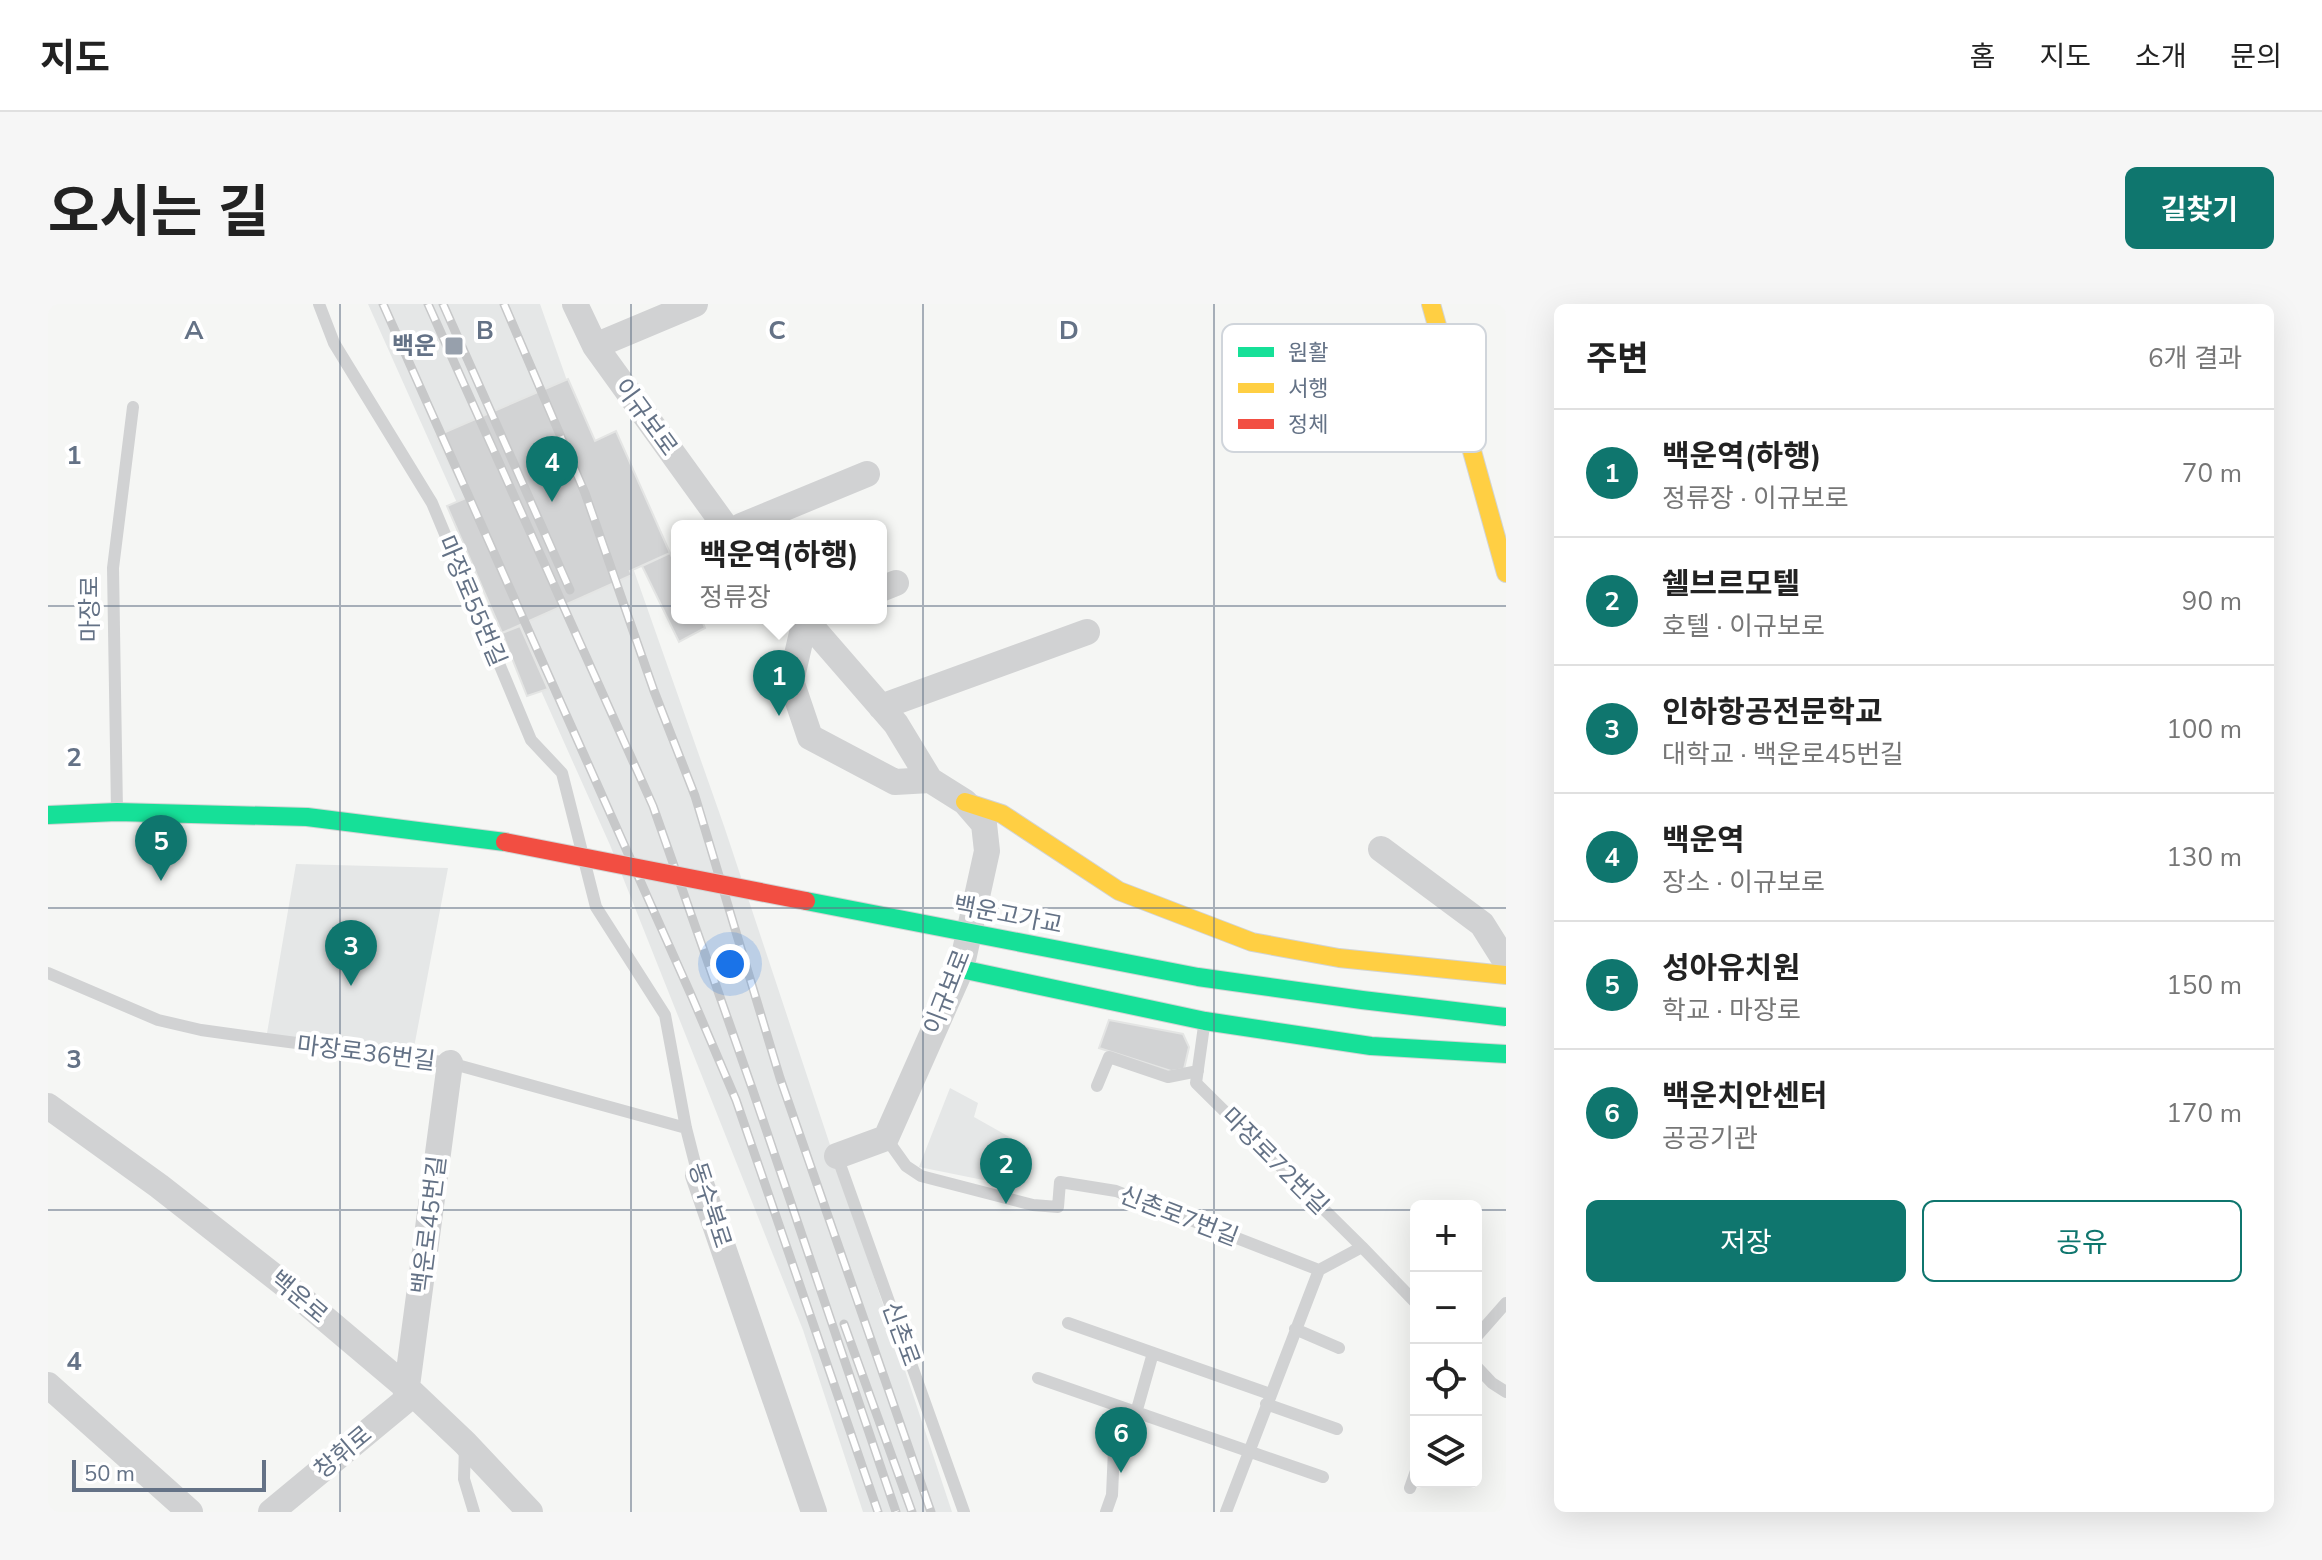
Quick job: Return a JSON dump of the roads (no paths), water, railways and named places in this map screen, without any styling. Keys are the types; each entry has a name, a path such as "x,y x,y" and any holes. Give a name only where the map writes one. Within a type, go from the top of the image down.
{"main road":[{"path":"1431,304 1437,324"},
{"path":"1472,452 1506,573"},
{"path":"965,802 1002,814 1119,891 1252,942 1339,958 1506,975"},
{"path":"48,815 117,812"},
{"name":"백운고가교","path":"117,812 307,817 505,842 1198,977 1506,1017"},
{"path":"961,969 1205,1021 1371,1046 1506,1054"}],"street":[{"name":"이규보로","path":"575,304 595,346 721,520"},
{"path":"595,346 695,304"},
{"path":"756,520 867,474"},
{"path":"805,624 791,681 810,737 895,782 930,780"},
{"name":"이규보로","path":"810,624 896,724 930,780 965,802 984,824 987,851 961,969 886,1138"},
{"path":"881,707 1087,632"},
{"path":"1381,849 1482,924 1506,962"},
{"name":"백운로45번길","path":"406,1387 450,1063"},
{"name":"백운로","path":"48,1106 159,1186 272,1274 406,1387 465,1443 530,1512"},
{"path":"837,1156 886,1138"},
{"name":"동수북로","path":"698,1175 814,1512"},
{"path":"48,1385 190,1512"},
{"name":"창휘로","path":"271,1512 405,1401 406,1387"}],"lane":[{"name":"마장로55번길","path":"319,304 334,343 432,503 531,740 562,773 596,907"},
{"name":"마장로","path":"117,812 113,568 133,407"},
{"name":"동수북로","path":"596,907 665,1015 698,1175"},
{"name":"마장로36번길","path":"48,973 158,1020 201,1030 314,1047 450,1063 686,1128"},
{"path":"1097,1086 1109,1057 1168,1077 1198,1071 1205,1021"},
{"name":"마장로72번길","path":"1198,1071 1196,1083 1410,1297"},
{"name":"신촌로7번길","path":"886,1138 906,1166 921,1176 1033,1205 1058,1207 1060,1182 1116,1191 1319,1270"},
{"name":"신촌로","path":"837,1156 964,1512"},
{"path":"1226,1512 1319,1270 1362,1247"},
{"path":"1482,1330 1506,1303"},
{"path":"1068,1323 1153,1353 1337,1429"},
{"path":"1295,1329 1339,1348"},
{"path":"1106,1512 1112,1495 1114,1449 1153,1353"},
{"path":"1482,1372 1506,1392"},
{"path":"1038,1378 1323,1477"},
{"path":"465,1443 464,1479 474,1512"}],"railway":[{"path":"383,304 736,1100 878,1512"},
{"path":"428,304 653,806 896,1512"},
{"path":"443,304 570,590"},
{"path":"504,304 585,493 654,691 695,796 780,1078 931,1512"},
{"path":"844,1324 912,1512"}],"place":[{"name":"백운","path":"454,346"},
{"name":"백운역","path":"552,502"},
{"name":"백운역(하행)","path":"779,716"},
{"name":"성아유치원","path":"161,881"},
{"name":"인하항공전문학교","path":"351,986"},
{"name":"쉘브르모텔","path":"1006,1204"},
{"name":"백운치안센터","path":"1121,1473"}]}
